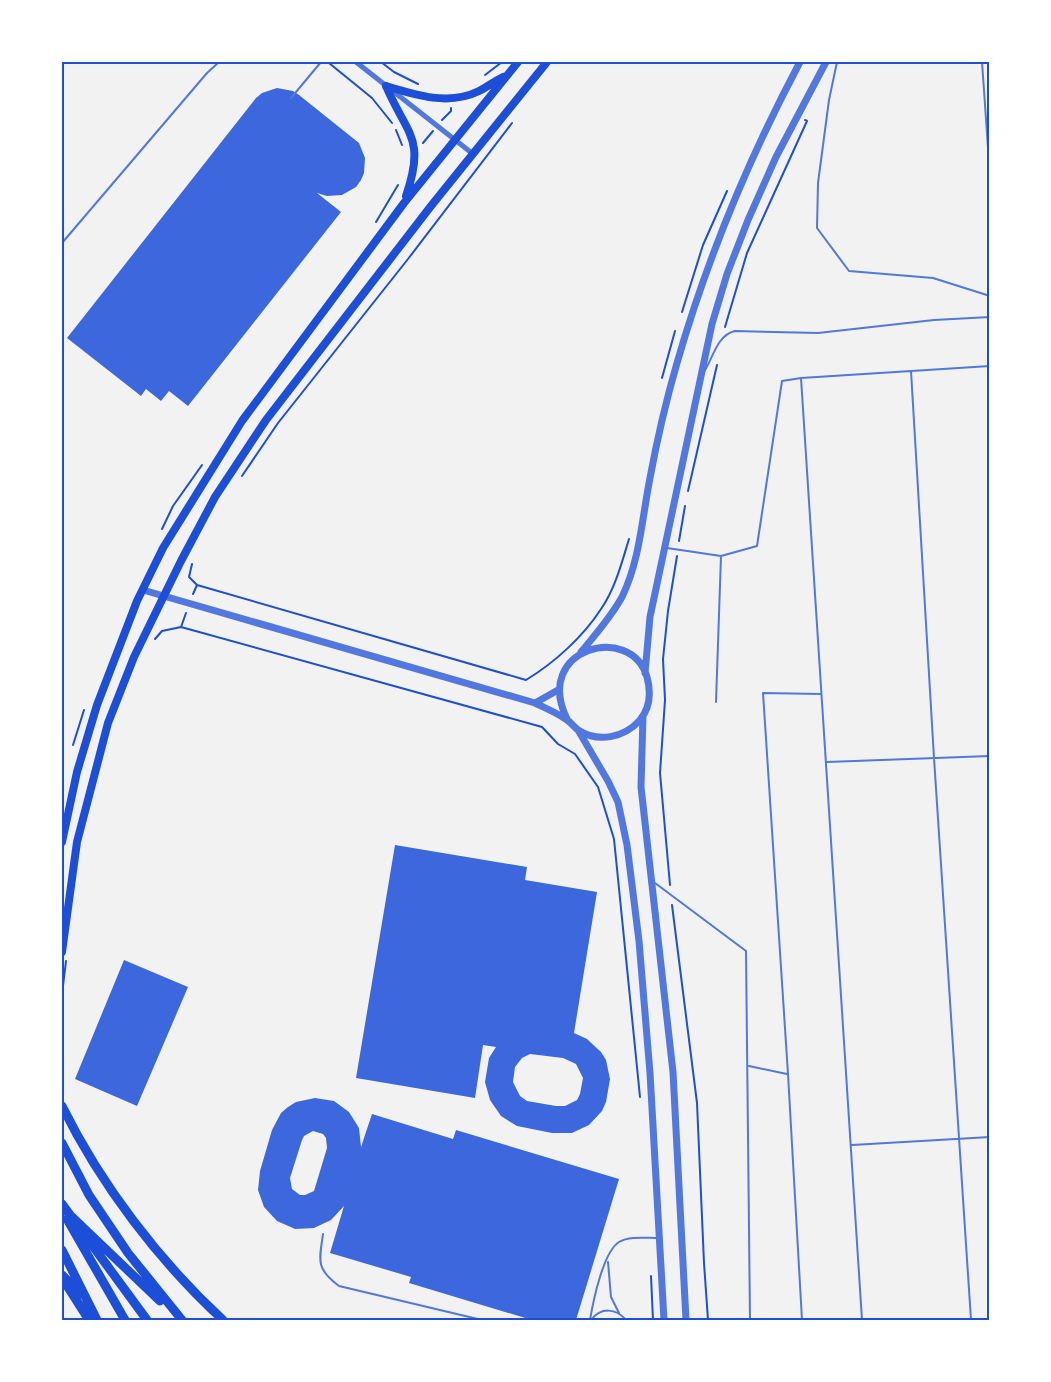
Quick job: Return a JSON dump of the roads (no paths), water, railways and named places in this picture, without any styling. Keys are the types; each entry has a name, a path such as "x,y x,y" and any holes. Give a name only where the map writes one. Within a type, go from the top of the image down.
{"highway":[{"path":"62,1106 98,1168 143,1234 188,1287 223,1320"},
{"path":"62,1143 89,1195 128,1253 181,1320"},
{"path":"62,1203 147,1320"},
{"path":"62,1208 125,1320"},
{"path":"71,1216 181,1320"},
{"path":"62,1250 97,1320"},
{"path":"62,1275 89,1320"},
{"path":"62,1275 104,1320"}],"main road":[{"path":"62,842 77,772 97,705 137,601 163,548 242,421 404,203 518,62"},
{"path":"64,956 77,842 108,723 134,657 215,497 266,420 547,62"},
{"path":"386,86 423,96 450,98 478,92 509,73"},
{"path":"386,86 410,132 415,150 414,172 404,203"}],"street":[{"path":"356,62 473,154"},
{"path":"567,719 560,705 558,690 561,676 568,663 580,653 603,626 622,597 630,577 637,554 650,478 675,369 704,276 758,146 800,62"},
{"path":"645,673 647,638 712,324 727,274 763,186 826,62"},
{"path":"143,590 536,703 567,719 577,729 618,802 627,845 639,941 650,1073 664,1320"},
{"path":"577,729 591,736 606,738 621,735 634,727 643,716 649,702 650,687 637,660 624,651 609,647 594,648 580,653"},
{"path":"536,703 558,690"},
{"path":"643,716 641,787 673,1072 686,1320"}],"lane":[{"path":"62,243 207,73 219,62"},
{"path":"291,98 321,62"},
{"path":"837,62 829,100 818,183 816,228 849,271 933,278 990,296"},
{"path":"982,62 990,176"},
{"path":"701,377 723,338 727,333 735,331 818,333 934,320 990,317"},
{"path":"665,548 721,556 757,546 782,381 990,366"},
{"path":"911,371 971,1320"},
{"path":"801,378 862,1320"},
{"path":"716,702 721,556"},
{"path":"802,1320 763,693 822,694"},
{"path":"826,762 990,756"},
{"path":"653,882 746,951 750,1320"},
{"path":"749,1066 788,1074"},
{"path":"852,1145 990,1137"},
{"path":"323,1234 320,1266 327,1277 339,1286 482,1320"},
{"path":"590,1320 601,1275 612,1248 621,1240 659,1238"},
{"path":"608,1259 611,1297 619,1313 626,1320"},
{"path":"590,1320 605,1310 619,1313"}]}
